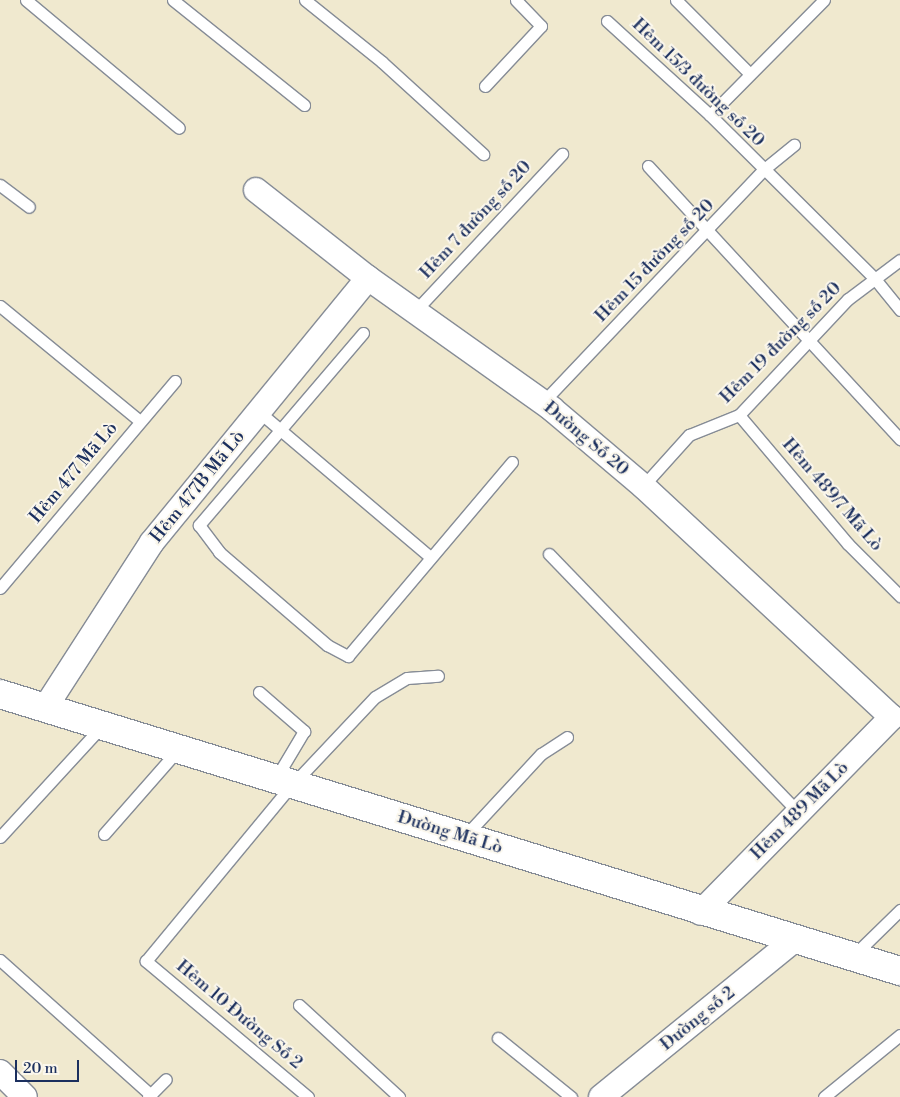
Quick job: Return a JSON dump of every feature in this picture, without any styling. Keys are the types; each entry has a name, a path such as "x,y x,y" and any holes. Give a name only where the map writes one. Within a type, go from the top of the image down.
{"main road":[{"name":"Đường Mã Lò","path":"0,694 177,751 464,837 700,913 900,971"}],"street":[{"name":"Đường Số 20","path":"256,190 368,278 416,310 543,402 643,486 896,713"},
{"name":"Hẻm 477B Mã Lò","path":"45,708 152,542 368,278"},
{"name":"Hẻm 489 Mã Lò","path":"700,913 896,713"},
{"name":"Đường số 2","path":"601,1097 794,940"},
{"path":"0,1072 25,1097"}],"lane":[{"path":"26,0 179,128"},
{"path":"173,0 304,105"},
{"path":"305,0 382,62 483,154"},
{"path":"485,86 541,26 516,0"},
{"path":"676,0 748,72"},
{"path":"710,115 748,72 824,0"},
{"name":"Hẻm 15/3 đường số 20","path":"607,21 710,115 875,279 900,310"},
{"name":"Hẻm 15 đường số 20","path":"543,402 710,231 764,170 794,145"},
{"name":"Hẻm 7 đường số 20","path":"416,310 562,154"},
{"path":"648,166 810,339 900,439"},
{"path":"0,185 29,208"},
{"name":"Hẻm 19 đường số 20","path":"643,486 690,435 739,415 848,300 900,260"},
{"path":"0,306 140,421"},
{"path":"363,333 199,525 219,552 327,645 348,656 512,462"},
{"name":"Hẻm 477 Mã Lò","path":"0,588 175,382"},
{"path":"258,411 430,557"},
{"name":"Hẻm 489/7 Mã Lò","path":"739,415 848,544 900,596"},
{"path":"549,554 798,812"},
{"path":"283,783 376,698 407,678 438,676"},
{"path":"259,692 304,731 283,783"},
{"path":"0,837 101,727"},
{"path":"464,837 540,754 567,737"},
{"path":"104,834 177,751"},
{"name":"Hẻm 10 Đường Số 2","path":"283,783 146,961 308,1097"},
{"path":"852,958 900,910"},
{"path":"0,960 150,1096 166,1079"},
{"path":"299,1005 399,1097"},
{"path":"824,1097 900,1035"},
{"path":"498,1038 571,1097"}]}
